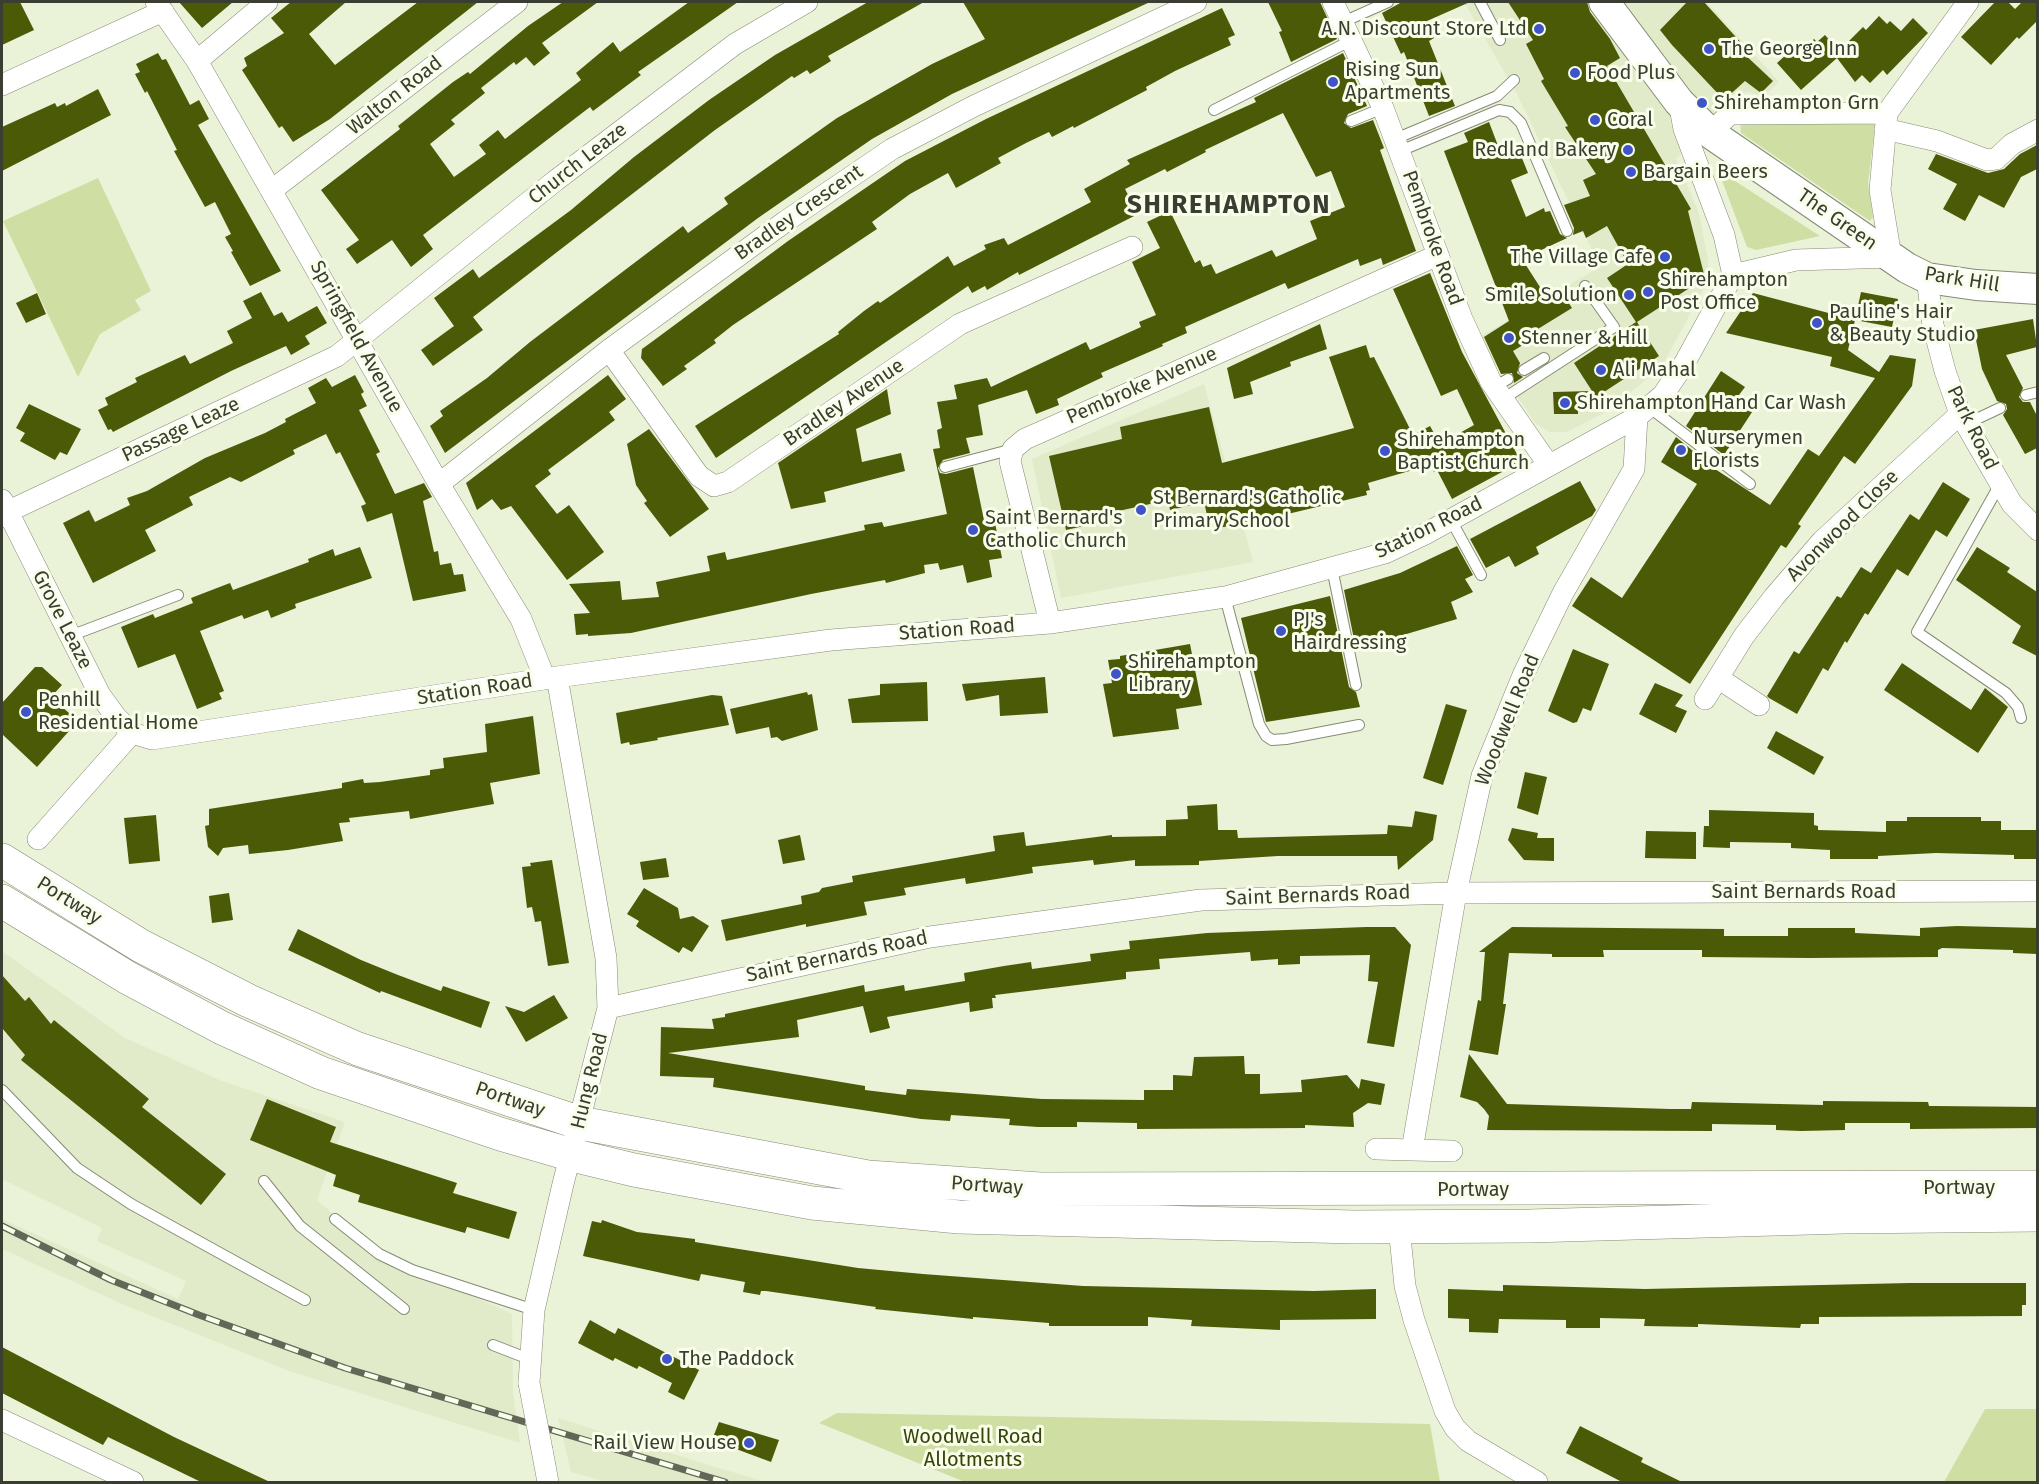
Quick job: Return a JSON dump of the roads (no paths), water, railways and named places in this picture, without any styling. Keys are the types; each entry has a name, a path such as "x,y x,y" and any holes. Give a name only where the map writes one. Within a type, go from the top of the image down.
{"highway":[{"name":"Portway","path":"2,860 141,946 249,1001 358,1049 580,1123 868,1177 1040,1189 2037,1188"},
{"name":"Portway","path":"2,901 128,978 222,1028 321,1073 500,1134 572,1155 634,1170 812,1203 959,1217 1399,1227 1530,1226 1844,1216 2037,1215"}],"main road":[{"name":"The Green","path":"1604,2 1679,102 1710,133 1891,257"},
{"name":"Park Hill","path":"1891,257 1927,278 1977,285 2037,289"}],"street":[{"path":"197,61 267,2"},
{"name":"Walton Road","path":"272,190 517,2"},
{"name":"Church Leaze","path":"358,340 555,181 735,44 807,2"},
{"name":"Bradley Crescent","path":"439,484 609,350 786,221 892,149 974,106 1196,2"},
{"name":"Pembroke Road","path":"1333,2 1383,108 1462,319 1501,389 1548,464"},
{"path":"1891,257 1880,190 1886,121 1968,2"},
{"path":"2,85 159,6"},
{"name":"Springfield Avenue","path":"159,6 197,61 439,484 521,619 551,678"},
{"path":"1679,102 1684,129 1711,199 1733,275"},
{"path":"1710,133 1730,114 1886,121 1974,157 1987,160 1996,159 2012,144 2037,130"},
{"name":"Bradley Avenue","path":"609,350 699,476 714,486 729,482 960,324 1132,247"},
{"name":"Pembroke Avenue","path":"1012,449 1025,439 1057,424 1438,255"},
{"name":"The Green","path":"1733,275 1796,260 1891,257"},
{"name":"Station Road","path":"132,733 152,739 175,736 551,678 831,640 1050,623 1225,597 1385,553 1643,412 1674,381 1733,275"},
{"name":"Park Road","path":"1927,278 1942,360 1963,419 2012,504 2037,530"},
{"name":"Passage Leaze","path":"4,510 337,356 358,340"},
{"name":"Woodwell Road","path":"1412,1150 1456,892 1482,776 1524,673 1563,593 1634,469 1643,412"},
{"name":"Avonwood Close","path":"1705,699 1774,597 1822,541 1963,419"},
{"path":"1012,449 1010,461 1050,623"},
{"name":"Grove Leaze","path":"4,510 100,695 116,717 132,733"},
{"name":"Hung Road","path":"548,1482 529,1383 534,1310 608,1008 606,958 551,678"},
{"path":"1718,678 1759,705"},
{"path":"38,839 132,733"},
{"name":"Saint Bernards Road","path":"608,1008 930,937 1201,900 1456,892 2037,891"},
{"path":"1376,1149 1452,1151"},
{"path":"1399,1227 1405,1286 1445,1411 1455,1428 1468,1441 1538,1482"},
{"path":"2,1420 133,1482"}],"lane":[{"path":"1214,110 1348,31 1388,2"},
{"path":"1480,2 1500,40"},
{"path":"1397,145 1497,96 1514,80"},
{"path":"1351,121 1383,108"},
{"path":"1397,145 1499,111 1510,112 1521,123 1567,231"},
{"path":"1501,389 1614,327 1585,286"},
{"path":"1524,370 1544,358"},
{"path":"1963,419 2000,408"},
{"path":"1643,412 1750,484"},
{"path":"945,467 1012,449"},
{"path":"2000,484 1917,632 2006,693 2018,707 2021,718"},
{"path":"1450,519 1481,574"},
{"path":"1332,568 1356,685"},
{"path":"70,636 178,596"},
{"path":"1225,597 1259,724 1266,736 1272,740 1286,739 1359,725"},
{"path":"2,1090 77,1168 131,1204 305,1300"},
{"path":"264,1181 300,1226 404,1310"},
{"path":"335,1219 363,1243 404,1266 534,1310"},
{"path":"493,1345 529,1359"}],"railway":[{"path":"2,1226 111,1280 345,1368 725,1482"}],"place":[{"name":"A.N. Discount Store Ltd","path":"1539,29"},
{"name":"The George Inn","path":"1709,49"},
{"name":"Food Plus","path":"1575,73"},
{"name":"Rising Sun Apartments","path":"1333,82"},
{"name":"Shirehampton Grn","path":"1702,103"},
{"name":"Coral","path":"1595,120"},
{"name":"Redland Bakery","path":"1628,150"},
{"name":"Bargain Beers","path":"1631,172"},
{"name":"The Village Cafe","path":"1665,257"},
{"name":"Shirehampton Post Office","path":"1648,292"},
{"name":"Smile Solution","path":"1629,295"},
{"name":"Pauline's Hair & Beauty Studio","path":"1817,323"},
{"name":"Stenner & Hill","path":"1509,338"},
{"name":"Ali Mahal","path":"1601,370"},
{"name":"Shirehampton Hand Car Wash","path":"1565,403"},
{"name":"Nurserymen Florists","path":"1681,450"},
{"name":"Shirehampton Baptist Church","path":"1385,451"},
{"name":"St Bernard's Catholic Primary School","path":"1141,510"},
{"name":"Saint Bernard's Catholic Church","path":"973,530"},
{"name":"PJ's Hairdressing","path":"1281,631"},
{"name":"Shirehampton Library","path":"1116,674"},
{"name":"Penhill Residential Home","path":"26,712"},
{"name":"The Paddock","path":"667,1359"},
{"name":"Rail View House","path":"749,1443"}],"district":[{"name":"SHIREHAMPTON","path":"1229,206"}],"park label":[{"name":"Woodwell Road Allotments","path":"973,1448"}]}
